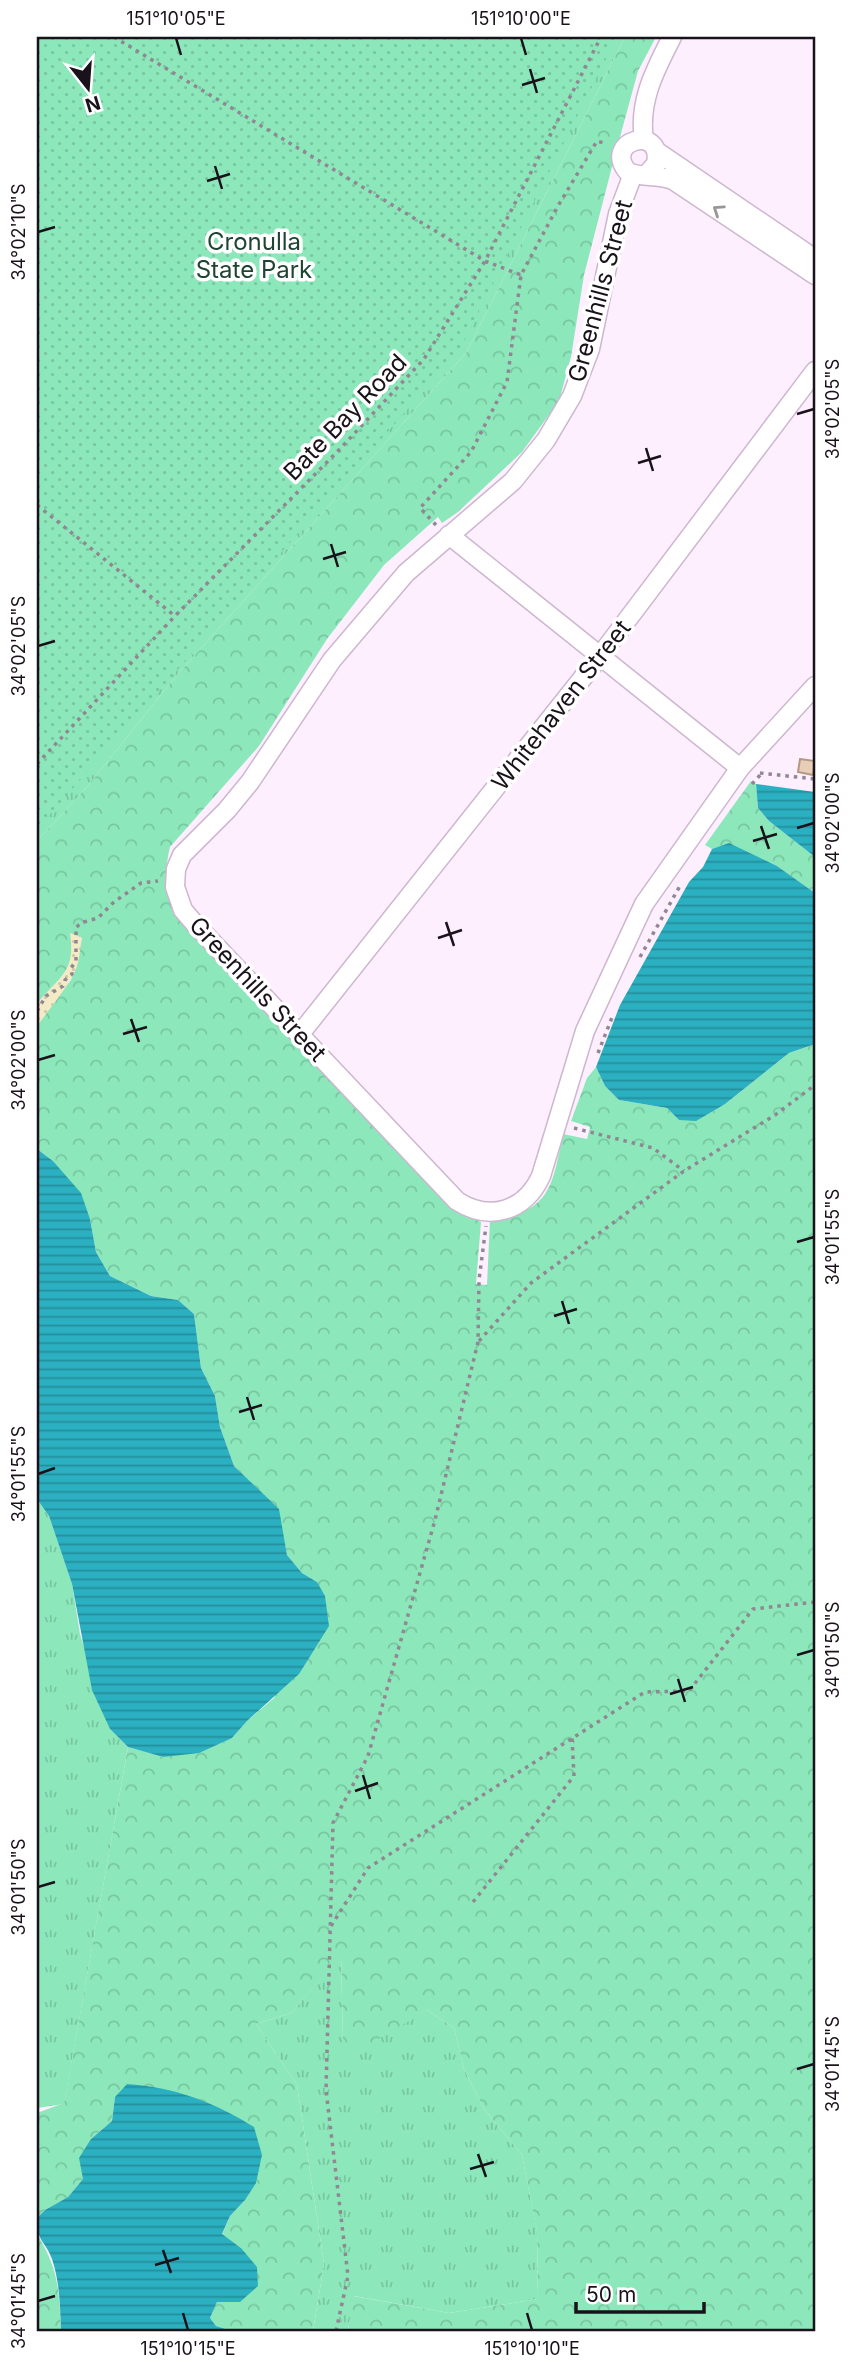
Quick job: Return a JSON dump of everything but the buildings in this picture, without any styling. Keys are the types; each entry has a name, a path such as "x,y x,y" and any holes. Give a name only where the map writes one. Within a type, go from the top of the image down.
{"street":[{"path":"640,174 656,164 641,120 654,73 672,37"},
{"path":"815,259 650,146 632,141 623,150 622,162 628,172 673,180 815,275"},
{"name":"Greenhills Street","path":"487,1212 467,1207 448,1192 188,917 180,903 174,881 182,855 227,810 250,782 332,660 406,573 513,481 546,440 572,396 590,349 618,214 640,174"},
{"name":"Whitehaven Street","path":"300,1034 600,656 815,371"},
{"path":"449,535 747,770"},
{"path":"487,1212 520,1203 536,1187 564,1126 585,1031 645,905 747,770 815,686"}],"path":[{"path":"114,37 485,261 521,275"},
{"name":"Bate Bay Road","path":"37,764 175,615 337,452 424,359 485,261 601,37"},
{"path":"431,521 420,508 471,452 507,382 521,275 597,141 601,142"},
{"path":"37,505 175,615"},
{"path":"747,770 815,779"},
{"path":"751,784 762,773"},
{"path":"634,968 686,876"},
{"path":"37,1011 46,996 63,986 72,974 71,968 76,961 76,927 98,918 114,902 141,883 174,881"},
{"path":"595,1063 618,1004"},
{"path":"478,1342 531,1283 684,1171 775,1115 815,1085"},
{"path":"564,1126 576,1117"},
{"path":"564,1126 653,1148 684,1171"},
{"path":"336,2331 348,2276 326,2090 332,1823 368,1756 435,1520 478,1342 479,1280 487,1212"},
{"path":"330,1928 368,1868 645,1692 689,1691 753,1609 815,1602"},
{"path":"473,1902 574,1776 572,1738"}],"green space":[{"name":"Cronulla State Park","path":"37,37 617,37 459,351 37,829"},
{"path":"605,37 625,37 466,353 177,675 86,788 37,841 37,781"},
{"path":"625,37 656,37 638,71 614,159 584,275 571,357 559,401 522,452 458,512 442,523 438,517 384,565 327,639 259,746 170,847 167,875 169,893 179,919 453,1208 481,1222 476,1284 487,1285 490,1220 525,1211 537,1204 551,1183 563,1134 587,1139 590,1127 571,1121 587,1078 596,1067 605,1086 619,1100 667,1108 679,1120 725,1104 789,1053 815,1044 815,2331 348,2331 353,2296 449,2313 538,2299 537,2232 522,2155 484,2109 464,2069 454,2028 427,2010 350,2056 343,2043 341,1956 291,2013 256,2024 297,2085 324,2264 313,2331 232,2331 216,2326 210,2318 217,2302 240,2302 241,2248 222,2235 230,2216 245,2200 115,2097 112,2121 91,2139 83,2179 68,2197 45,2210 37,2218 37,2113 64,2103 128,1747 163,1757 232,1738 274,1698 317,1582 302,1573 287,1555 278,1509 234,1466 220,1427 215,1396 201,1368 194,1314 178,1300 151,1296 110,1276 96,1252 90,1219 53,1161 37,1149 37,1026 71,980 82,938 71,934 72,947 68,966 37,1004 37,841 86,788 177,675 466,353"},
{"path":"751,781 756,784 758,808 769,821 815,857 815,893 777,866 729,844 712,849 705,845"},
{"path":"37,1499 49,1516 72,1584 80,1634 110,1729 128,1747 64,2104 37,2108"},
{"path":"341,1955 343,2043 427,2010 454,2028 464,2069 484,2109 522,2155 537,2231 538,2299 449,2313 354,2296 348,2331 313,2331 324,2264 297,2085 256,2024 291,2013"},
{"path":"37,2234 54,2270 61,2331 37,2331"}],"sand":[{"path":"70,933 82,938 77,966 65,988 37,1026 37,1004 68,966 71,957"}],"water":[{"path":"756,784 815,792 815,857 769,821 758,808"},
{"path":"729,843 777,866 815,893 815,1044 789,1053 725,1104 696,1121 679,1120 667,1108 619,1100 605,1086 596,1067 620,1005 689,882 703,867 712,849"},
{"path":"37,1149 53,1161 81,1193 90,1219 96,1252 110,1276 151,1296 178,1300 194,1314 201,1368 215,1396 220,1427 234,1466 279,1509 287,1555 302,1573 317,1582 325,1596 329,1626 299,1674 232,1738 199,1753 163,1757 128,1747 110,1729 92,1690 72,1584 49,1516 37,1499"},
{"path":"127,2084 161,2088 193,2097 254,2127 262,2155 256,2183 230,2216 222,2234 241,2248 257,2267 258,2286 240,2302 217,2302 210,2318 216,2326 232,2331 61,2331 57,2277 52,2259 40,2237 37,2218 45,2210 68,2197 83,2179 79,2158 91,2139 112,2121 115,2097"}]}
